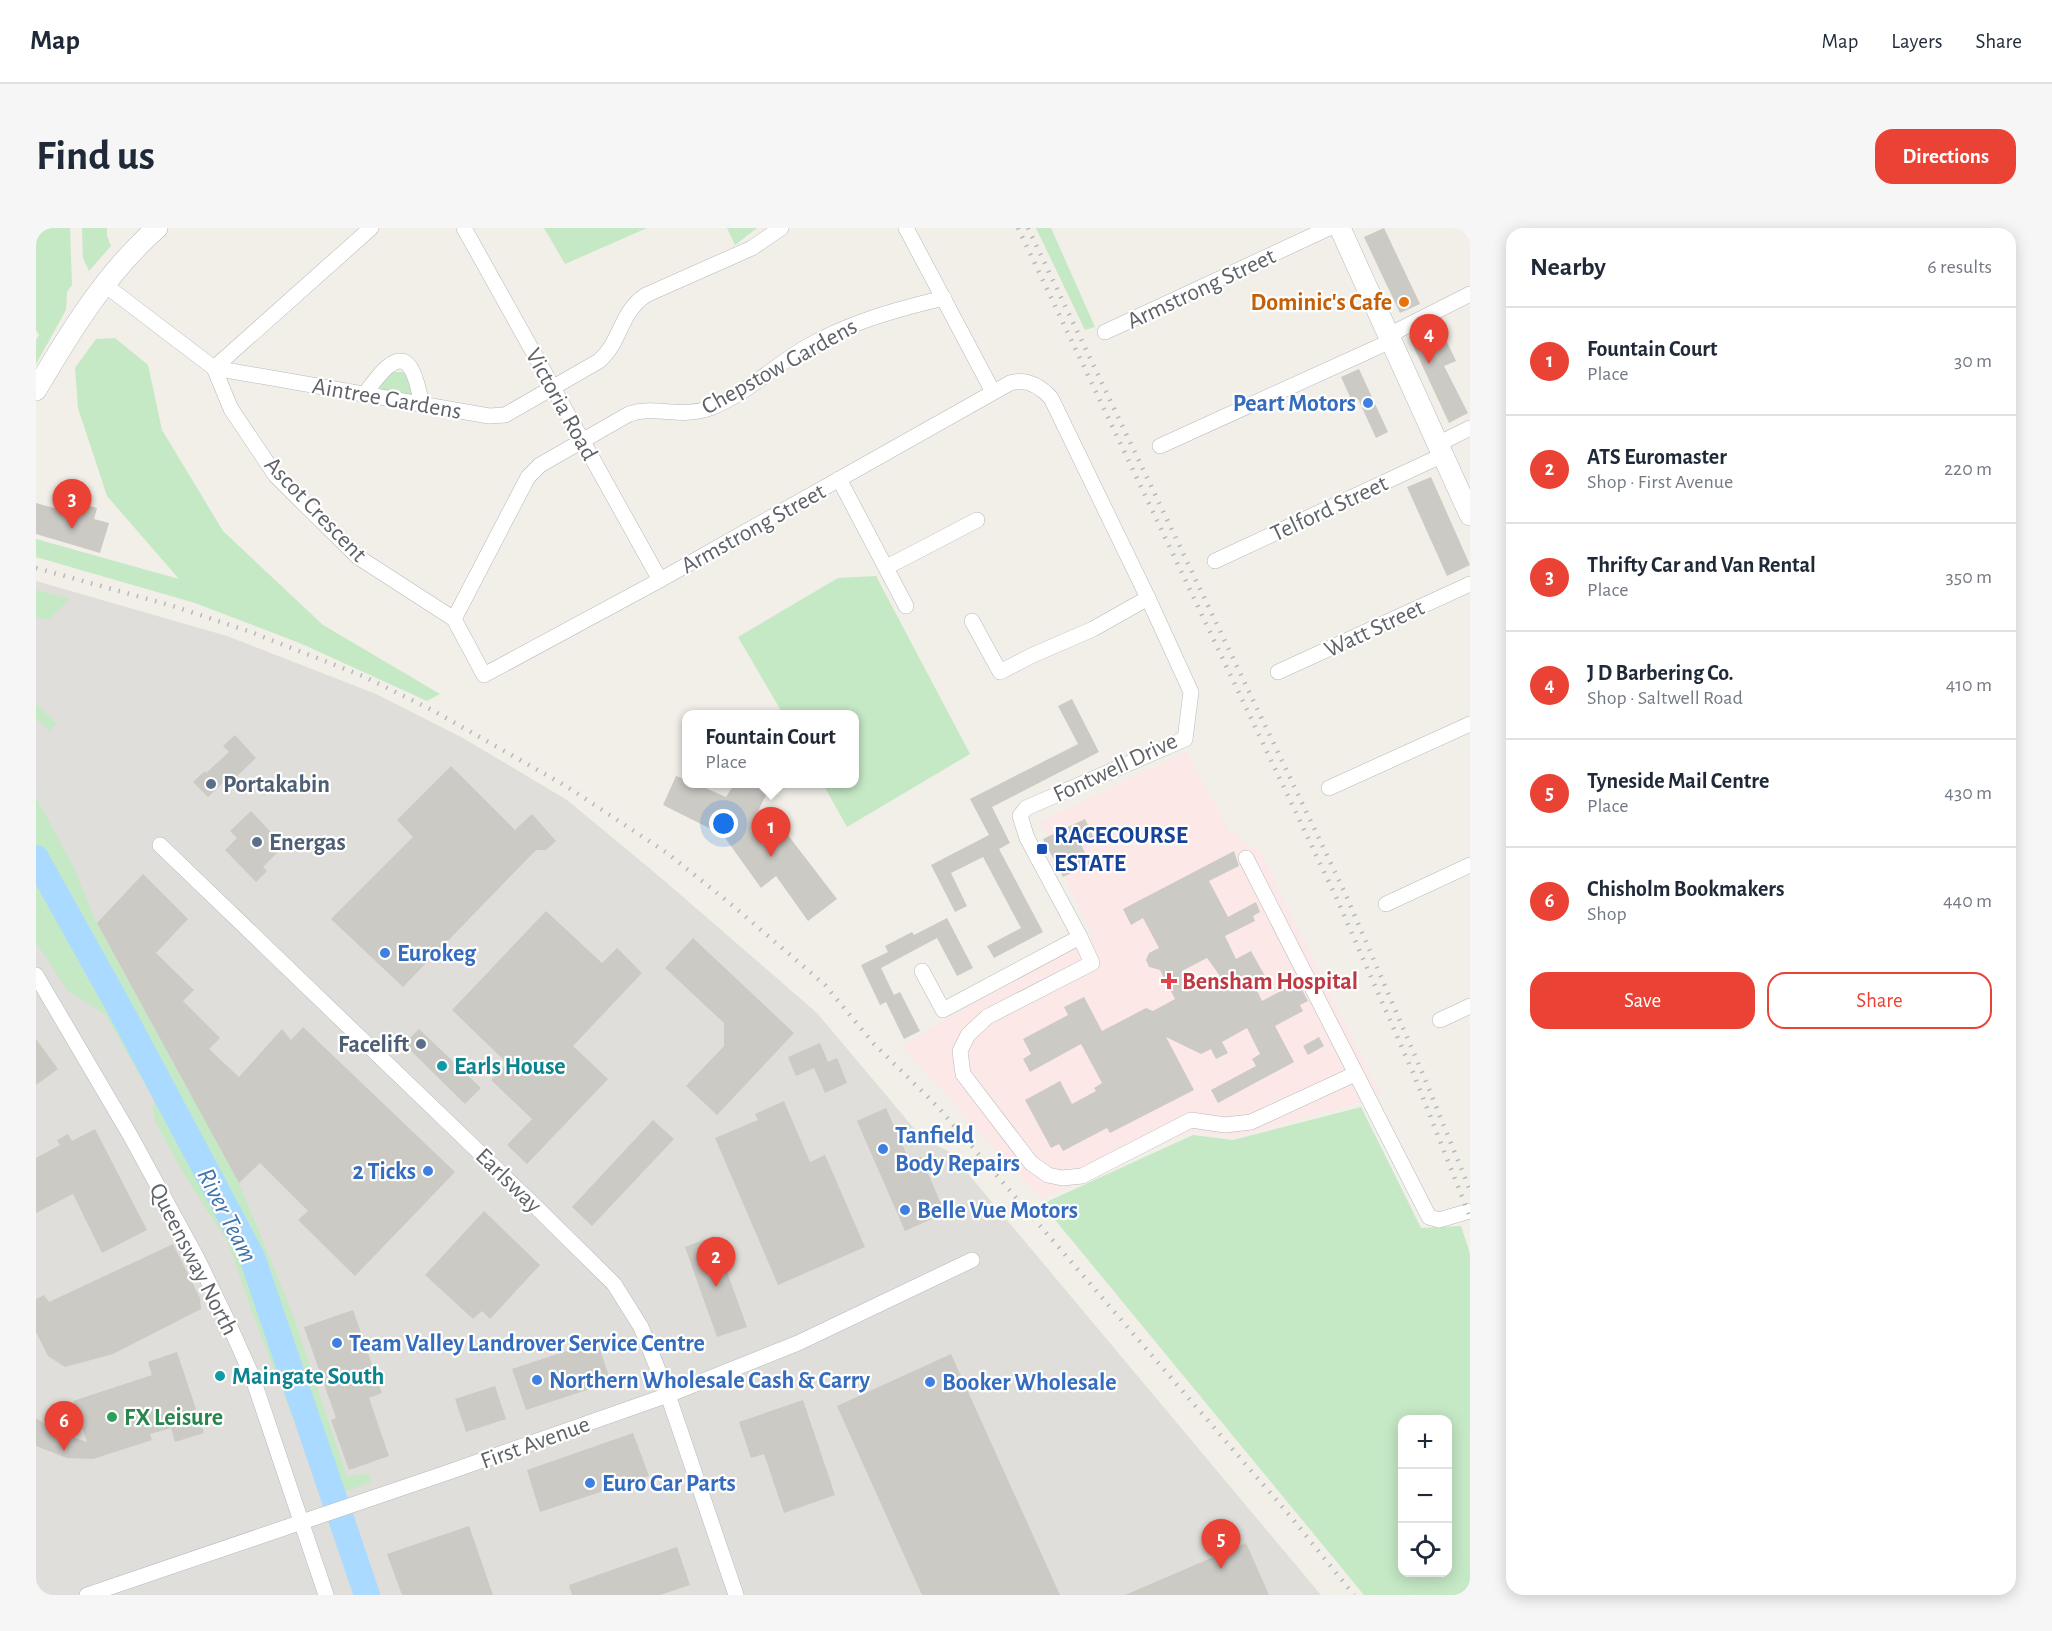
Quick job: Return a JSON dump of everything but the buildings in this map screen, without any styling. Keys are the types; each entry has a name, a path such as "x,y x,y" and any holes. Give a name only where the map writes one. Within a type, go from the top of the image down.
{"street":[{"path":"36,390 63,343 105,285 143,240 157,228"},
{"path":"105,285 214,368 371,228"},
{"name":"Victoria Road","path":"464,228 660,580"},
{"name":"Aintree Gardens","path":"214,368 364,395 497,416 505,415 599,361 608,353 627,312 646,295 752,248 781,228"},
{"path":"906,228 993,392"},
{"path":"1341,229 1470,515"},
{"name":"Armstrong Street","path":"1105,332 1341,229"},
{"path":"1160,446 1390,338 1470,294"},
{"name":"Chepstow Gardens","path":"454,619 528,477 540,465 629,414 640,411 693,413 710,408 834,332 863,320 944,298"},
{"path":"364,395 387,366 392,362 401,362 407,364 411,369 422,404"},
{"name":"Ascot Crescent","path":"214,368 231,409 276,476 358,557 454,619 484,675"},
{"name":"Armstrong Street","path":"484,675 660,580 993,392 1010,383 1022,381"},
{"name":"Fontwell Drive","path":"1022,381 1037,386 1051,398 1191,692 1185,739 1026,808 1020,816 1027,838 1080,937"},
{"name":"Telford Street","path":"1215,561 1440,450 1470,428"},
{"path":"839,479 906,606"},
{"path":"887,567 977,520"},
{"name":"Watt Street","path":"1278,672 1470,584"},
{"path":"972,621 1000,672 1093,629 1148,598"},
{"path":"1329,788 1470,724"},
{"name":"Earlsway","path":"160,845 614,1284 641,1327 668,1395 736,1595"},
{"path":"1246,858 1429,1217 1439,1220 1470,1211"},
{"path":"1386,904 1470,865"},
{"path":"922,971 943,1010 1080,937 1092,963 987,1017 968,1035 960,1051 963,1074 1031,1163 1048,1175 1062,1178 1082,1176 1191,1120 1225,1125 1251,1122 1355,1074"},
{"name":"Queensway North","path":"36,975 125,1126 198,1258 252,1376 326,1595"},
{"path":"1440,1020 1470,1006"},
{"name":"First Avenue","path":"87,1595 360,1503 668,1395 780,1351 972,1260"}],"shaded area":[{"path":"36,581 227,636 376,694 463,738 567,800 817,1013 923,1139 950,1152 1321,1595 36,1595"},
{"name":"Bensham Hospital","path":"1186,752 1229,830 1261,853 1381,1096 1232,1138 1192,1131 1041,1199 902,1046 1092,936 1040,822"}],"green space":[{"path":"36,228 70,228 72,285 67,292 66,310 36,364 36,340 39,335 36,330"},
{"path":"82,228 107,228 111,246 89,271 83,258"},
{"path":"544,228 647,228 565,264"},
{"path":"727,228 757,228 735,245"},
{"path":"1036,228 1051,228 1095,327 1085,330"},
{"path":"115,338 148,365 162,430 223,531 323,625 440,694 427,701 302,644 195,603 36,557 36,539 179,579 107,496 78,408 75,368 96,339"},
{"path":"391,372 403,372 410,381 413,398 381,394 380,384"},
{"path":"876,576 970,754 847,827 825,788 859,788 859,710 781,710 738,637 838,578"},
{"path":"36,590 70,599 48,620 36,617"},
{"path":"36,704 56,723 50,731 36,719"},
{"path":"36,797 74,868 96,922 239,1183 293,1315 347,1477 369,1473 371,1482 325,1499 253,1315 228,1242 184,1175 154,1119 154,1100 105,1014 68,991 36,942"},
{"path":"1361,1107 1421,1228 1461,1226 1470,1254 1470,1595 1364,1595 1042,1204 1193,1135 1233,1140"}],"waterway":[{"name":"River Team","path":"36,858 119,1007 252,1257 367,1595"}],"railway":[{"path":"1018,228 1336,897 1414,1075 1470,1217"},
{"path":"1028,228 1345,893 1470,1190"},
{"path":"36,568 173,606 248,631 363,676 432,710 566,786 667,853 825,985 874,1044 937,1106 1291,1517 1354,1595"}],"place":[{"name":"Dominic's Cafe","path":"1404,302"},
{"name":"J D Barbering Co.","path":"1429,364"},
{"name":"Peart Motors","path":"1368,403"},
{"name":"Thrifty Car and Van Rental","path":"72,529"},
{"name":"Portakabin","path":"211,784"},
{"name":"Energas","path":"257,842"},
{"name":"RACECOURSE ESTATE","path":"1042,849"},
{"name":"Fountain Court","path":"771,857"},
{"name":"Eurokeg","path":"385,953"},
{"name":"Bensham Hospital","path":"1169,981"},
{"name":"Facelift","path":"421,1044"},
{"name":"Earls House","path":"442,1066"},
{"name":"Tanfield Body Repairs","path":"883,1149"},
{"name":"2 Ticks","path":"428,1171"},
{"name":"Belle Vue Motors","path":"905,1210"},
{"name":"ATS Euromaster","path":"716,1287"},
{"name":"Team Valley Landrover Service Centre","path":"337,1343"},
{"name":"Maingate South","path":"220,1376"},
{"name":"Northern Wholesale Cash & Carry","path":"537,1380"},
{"name":"Booker Wholesale","path":"930,1382"},
{"name":"FX Leisure","path":"112,1417"},
{"name":"Chisholm Bookmakers","path":"64,1451"},
{"name":"Euro Car Parts","path":"590,1483"},
{"name":"Tyneside Mail Centre","path":"1221,1569"}]}
